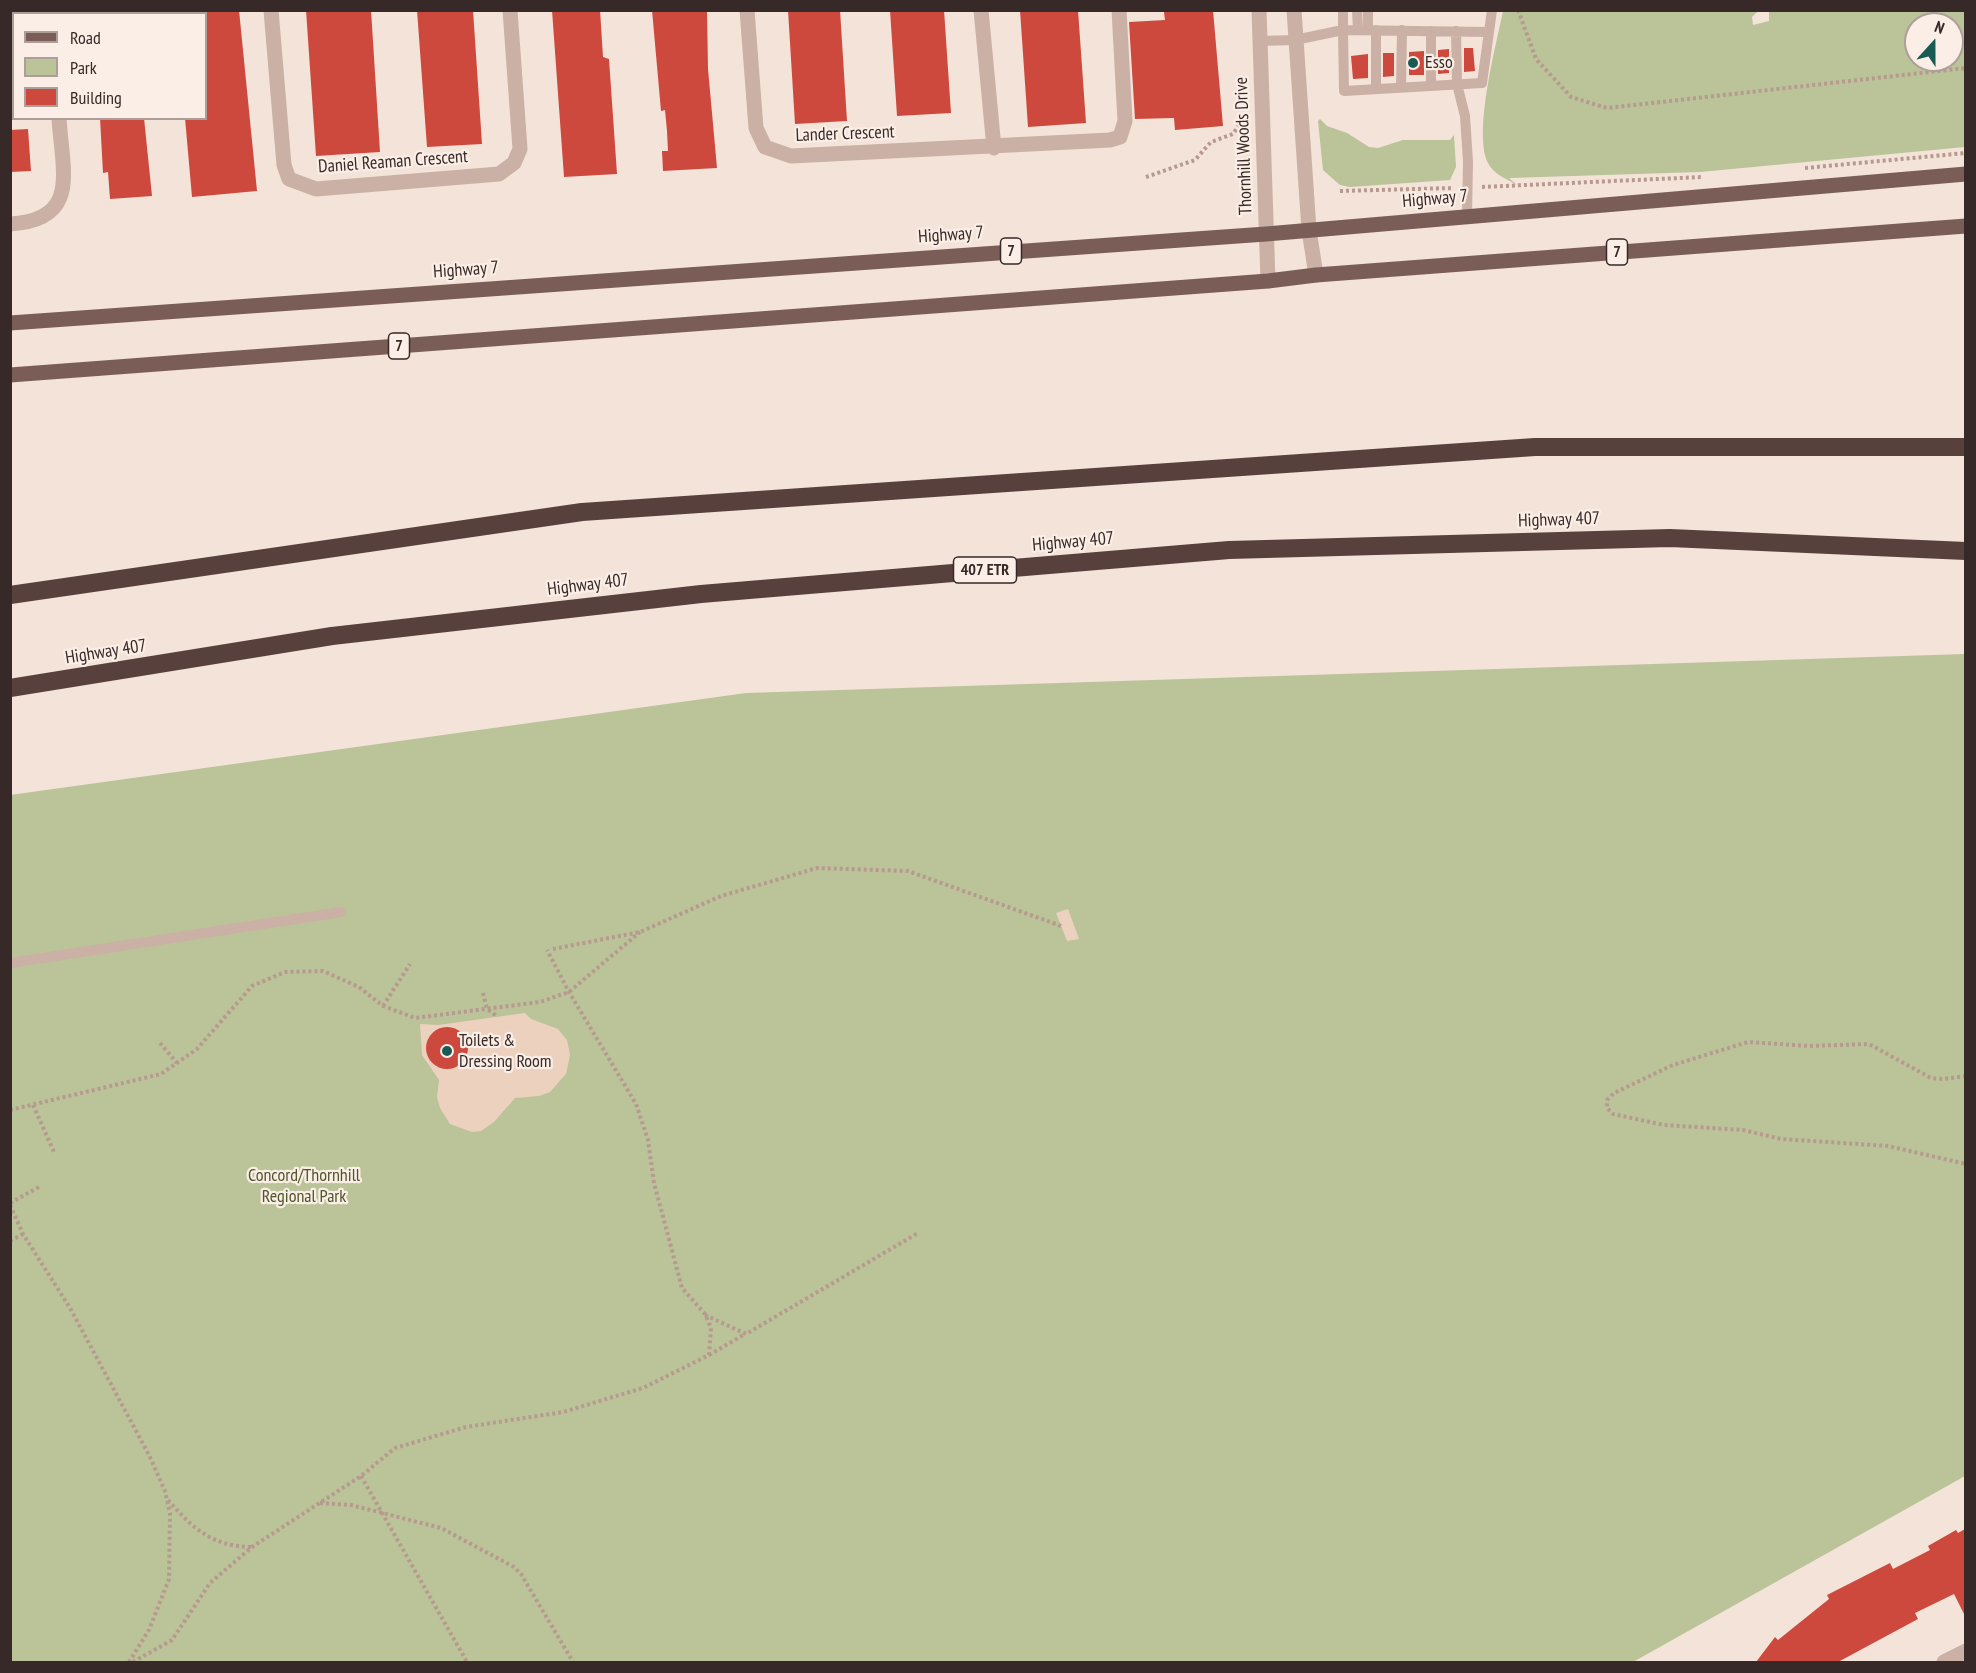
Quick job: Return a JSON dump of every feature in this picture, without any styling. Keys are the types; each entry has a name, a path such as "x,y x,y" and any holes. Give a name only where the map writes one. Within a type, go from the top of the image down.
{"highway":[{"path":"10,595 582,512 1535,447 1965,447"},
{"name":"Highway 407","path":"10,688 332,636 701,594 1229,550 1670,538 1965,551"}],"main road":[{"name":"Highway 7","path":"10,323 1266,234 1965,174"},
{"name":"7","path":"10,375 1268,281 1316,275 1965,226"}],"street":[{"name":"Daniel Reaman Crescent","path":"272,10 284,165 290,179 316,189 499,174 514,163 520,149 510,10"},
{"name":"Lander Crescent","path":"747,10 756,128 765,147 791,156 994,148 1110,140 1120,137 1125,121 1119,10"},
{"path":"981,10 994,148"},
{"name":"Thornhill Woods Drive","path":"1259,10 1268,281"},
{"path":"1294,10 1308,230 1316,275"},
{"path":"10,224 29,223 53,212 63,193 59,120"},
{"path":"1944,1662 1965,1651"}],"lane":[{"path":"1343,10 1344,91 1482,83 1487,32 1492,10"},
{"path":"1357,10 1367,30"},
{"path":"1368,10 1367,30 1376,89"},
{"path":"1259,41 1295,40 1343,30 1487,32"},
{"path":"1401,87 1402,30"},
{"path":"1431,31 1431,86"},
{"path":"1456,31 1457,84 1465,116 1467,216"},
{"path":"10,963 341,912"}],"path":[{"path":"1518,10 1536,59 1571,97 1607,108 1965,68"},
{"path":"1146,177 1195,160 1211,142 1233,134 1245,115"},
{"path":"1801,168 1965,153"},
{"path":"1340,191 1707,177"},
{"path":"553,949 640,932 721,896 817,868 908,871 1061,926"},
{"path":"10,1110 161,1074 197,1049 252,986 285,972 323,971 359,987 383,1006 415,1018 540,1002 569,993 640,932"},
{"path":"548,950 569,993 636,1104 648,1140 654,1183 682,1288 705,1314 711,1328 709,1355"},
{"path":"383,1006 410,964"},
{"path":"483,993 487,1009 498,1017"},
{"path":"1965,1076 1943,1079 1932,1077 1869,1044 1809,1046 1748,1042 1673,1065 1614,1093 1607,1100 1606,1108 1613,1114 1664,1125 1743,1130 1781,1139 1888,1146 1965,1164"},
{"path":"160,1043 177,1063"},
{"path":"33,1105 54,1152"},
{"path":"39,1187 10,1204 23,1234 70,1308 149,1455 170,1513 169,1579 149,1630 131,1662"},
{"path":"131,1662 172,1640 210,1584 252,1547 361,1476 395,1448 465,1427 563,1412 643,1388 709,1355 918,1233"},
{"path":"10,1241 23,1234"},
{"path":"705,1314 746,1334"},
{"path":"361,1476 467,1662"},
{"path":"167,1500 190,1526 211,1539 235,1547 252,1547"},
{"path":"320,1503 351,1506 441,1528 514,1567 521,1574 573,1662"}],"green space":[{"path":"1503,11 1758,11 1752,17 1753,25 1769,21 1769,11 1965,11 1965,147 1700,172 1509,178 1517,185 1493,170 1488,163 1484,149 1484,111"},
{"path":"1320,119 1327,126 1347,133 1369,147 1378,148 1403,140 1450,140 1454,135 1456,167 1450,180 1350,187 1340,185 1323,170 1318,121"},
{"name":"Concord/Thornhill Regional Park","path":"1965,654 1965,1476 1633,1662 11,1662 10,795 746,693"}],"shaded area":[{"path":"1068,909 1079,939 1067,941 1056,913"},
{"path":"525,1013 531,1019 558,1029 567,1040 570,1055 566,1074 550,1092 539,1096 515,1098 494,1122 481,1131 472,1132 450,1124 440,1108 437,1097 439,1080 422,1055 420,1024 438,1025"}],"building":[{"path":"206,10 239,10 257,191 192,197 185,120 207,120"},
{"path":"306,10 371,10 380,152 316,156"},
{"path":"417,10 473,10 482,144 427,147"},
{"path":"552,10 600,10 603,57 609,59 617,174 564,177"},
{"path":"652,10 707,10 708,69 717,168 663,171 662,151 668,151 667,131 665,110 661,111"},
{"path":"788,10 840,10 847,121 795,124"},
{"path":"890,10 944,10 951,113 897,116"},
{"path":"1020,10 1078,10 1086,123 1028,127"},
{"path":"1213,10 1223,126 1175,130 1174,118 1135,119 1129,22 1165,20 1164,12"},
{"path":"1464,48 1473,48 1475,71 1464,72"},
{"path":"1449,49 1449,73 1438,74 1438,50"},
{"path":"1424,51 1424,75 1409,75 1409,52"},
{"path":"1383,53 1394,53 1394,76 1383,77"},
{"path":"1368,54 1368,78 1353,79 1351,56"},
{"path":"100,120 144,120 152,196 110,199 108,172 103,173"},
{"path":"28,129 31,171 10,172 10,130"},
{"name":"Toilets & Dressing Room","path":"447,1027 462,1033 468,1048 462,1063 447,1069 432,1063 426,1048 432,1033"},
{"path":"1965,1529 1965,1616 1954,1594 1915,1613 1918,1619 1838,1662 1756,1662 1775,1637 1778,1640 1829,1599 1827,1595 1890,1563 1893,1569 1930,1550 1928,1546 1956,1530 1958,1533"}],"place":[{"name":"Esso","path":"1413,63"},
{"name":"Toilets & Dressing Room","path":"447,1051"}]}
